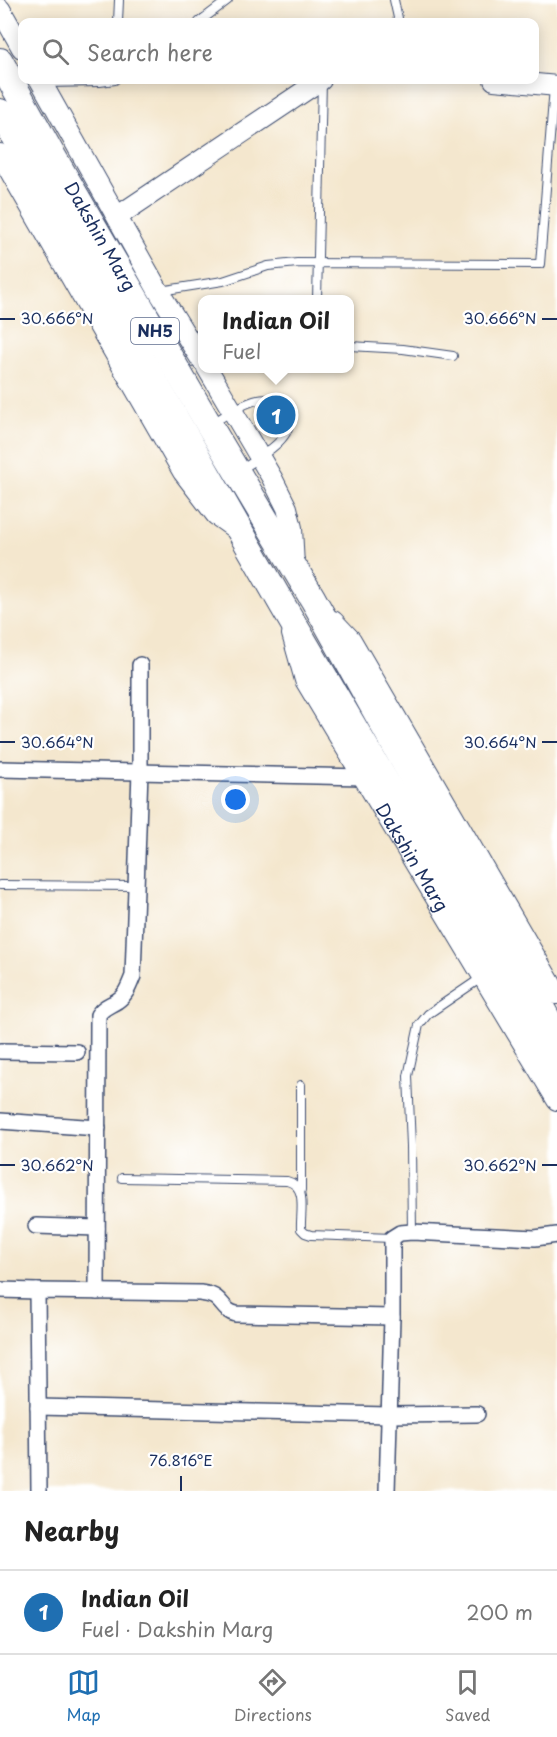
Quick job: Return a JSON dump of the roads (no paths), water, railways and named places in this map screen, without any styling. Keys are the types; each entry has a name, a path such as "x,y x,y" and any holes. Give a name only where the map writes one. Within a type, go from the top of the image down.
{"highway":[{"name":"Dakshin Marg","path":"9,63 18,79"},
{"name":"Dakshin Marg","path":"21,84 209,425 312,599 557,1036"},
{"name":"Dakshin Marg","path":"0,111 6,149 241,533 557,1074"}],"street":[{"path":"0,9 18,41"},
{"path":"43,84 159,292 198,353"},
{"path":"118,216 316,84"},
{"path":"535,84 556,86"},
{"path":"210,373 287,508 294,544 294,568"},
{"name":"Dakshin Marg","path":"312,599 351,640 557,994"},
{"name":"Dakshin Marg","path":"283,606 305,680 557,1100"},
{"path":"96,1292 98,1015 102,1008 118,1000 128,990 133,976 140,771 140,665"},
{"path":"0,769 364,777"},
{"path":"0,1050 77,1052"},
{"path":"0,1121 98,1128"},
{"path":"36,1226 97,1228"},
{"path":"387,1491 392,1238 400,1233 412,1232 535,1238 557,1235"},
{"path":"0,1290 200,1293 217,1299 229,1312 236,1314 392,1317"},
{"path":"37,1291 39,1491"},
{"path":"38,1407 389,1415 477,1414"}],"lane":[{"path":"118,18 119,0"},
{"path":"205,18 228,0"},
{"path":"394,0 398,18"},
{"path":"317,295 322,84"},
{"path":"159,292 222,281 268,266 297,263 540,264 556,86"},
{"path":"354,346 403,349 453,356"},
{"path":"209,425 233,410 258,400 271,400 280,405 288,426 285,436 237,472"},
{"path":"0,885 136,886"},
{"path":"412,1232 408,1076 419,1025 428,1014 484,976"},
{"path":"301,1085 301,1229 311,1235 392,1238"},
{"path":"122,1178 287,1181 295,1183 301,1190"}],"place":[{"name":"Indian Oil","path":"276,415"}]}
